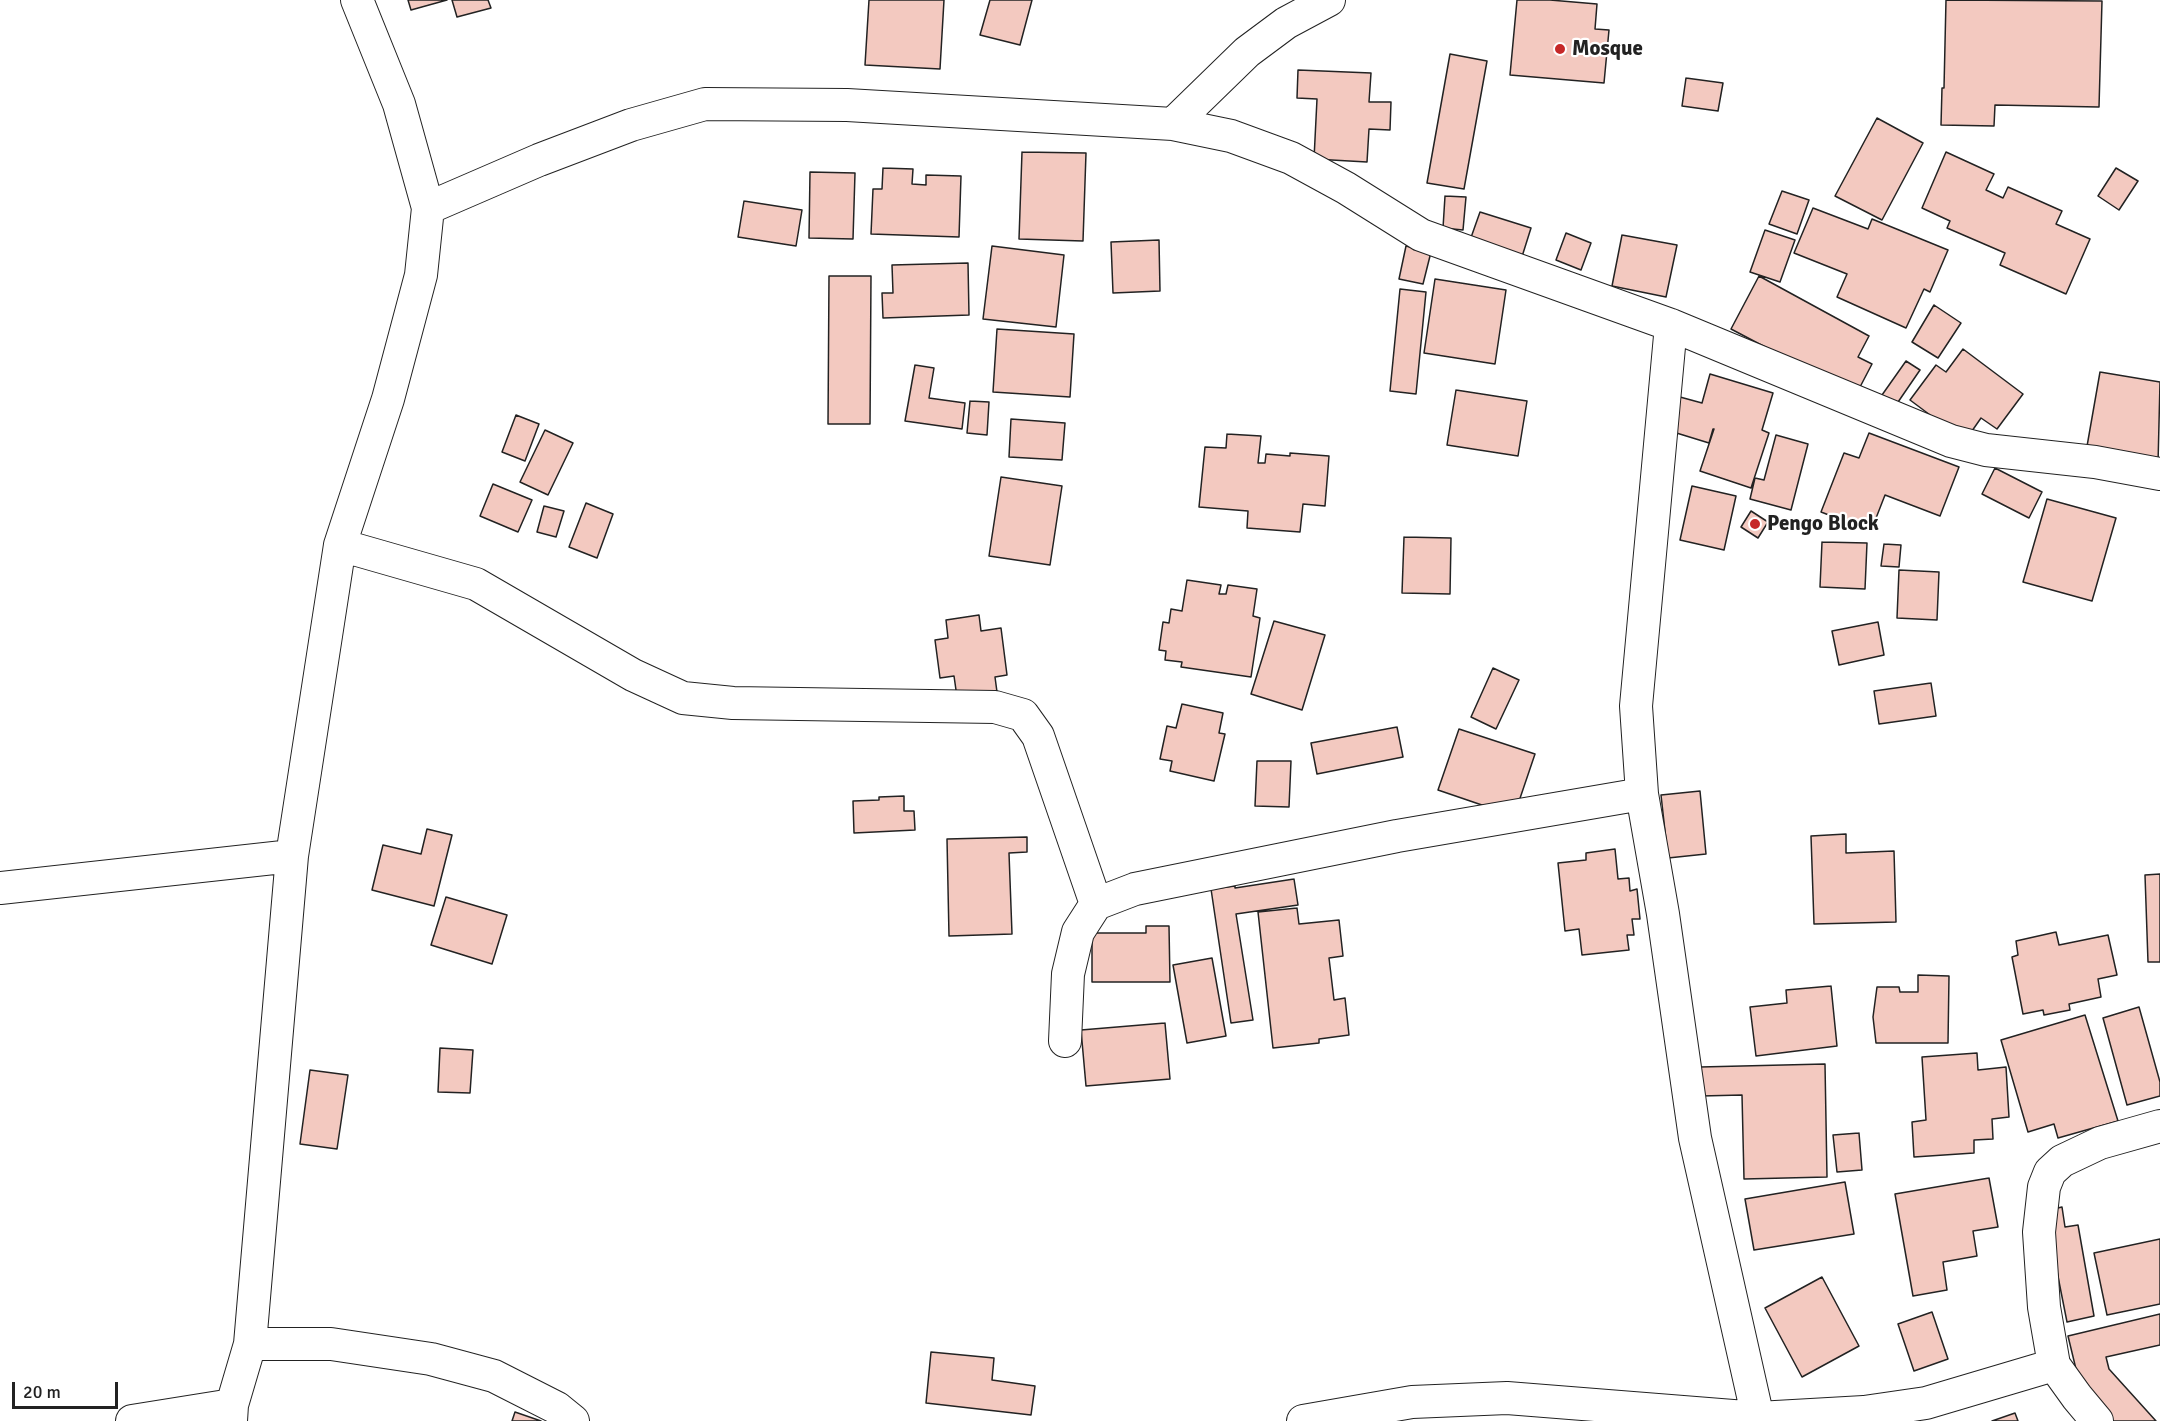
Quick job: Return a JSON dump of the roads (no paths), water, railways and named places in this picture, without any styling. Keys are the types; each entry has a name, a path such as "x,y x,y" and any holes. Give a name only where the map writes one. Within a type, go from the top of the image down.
{"street":[{"path":"132,1421 232,1413 250,1344 292,856 340,545 388,399 421,275 428,208 399,105 357,0"},
{"path":"1173,124 1247,52 1286,23 1329,0"},
{"path":"428,208 539,160 610,133 705,104 847,105 1173,124 1231,136 1291,158 1346,188 1421,235 1671,325 1951,441 1986,450 2095,462 2160,474"},
{"path":"1671,325 1636,706 1642,794 1663,914 1695,1138 1758,1418"},
{"path":"340,545 476,584 633,675 683,698 733,704 994,707 1023,715 1038,736 1096,904"},
{"path":"1065,1041 1068,974 1078,932 1096,904 1135,889 1362,843 1642,794"},
{"path":"0,888 292,856"},
{"path":"2097,1421 2076,1397 2054,1365 2044,1307 2039,1232 2044,1188 2050,1172 2062,1161 2100,1143 2160,1126"},
{"path":"250,1344 331,1344 431,1359 494,1376 557,1408 573,1421"},
{"path":"1303,1421 1412,1402 1507,1398 1758,1418 1864,1412 1926,1403 2054,1365"}],"place":[{"name":"Mosque","path":"1560,49"},
{"name":"Pengo Block","path":"1755,524"}]}
